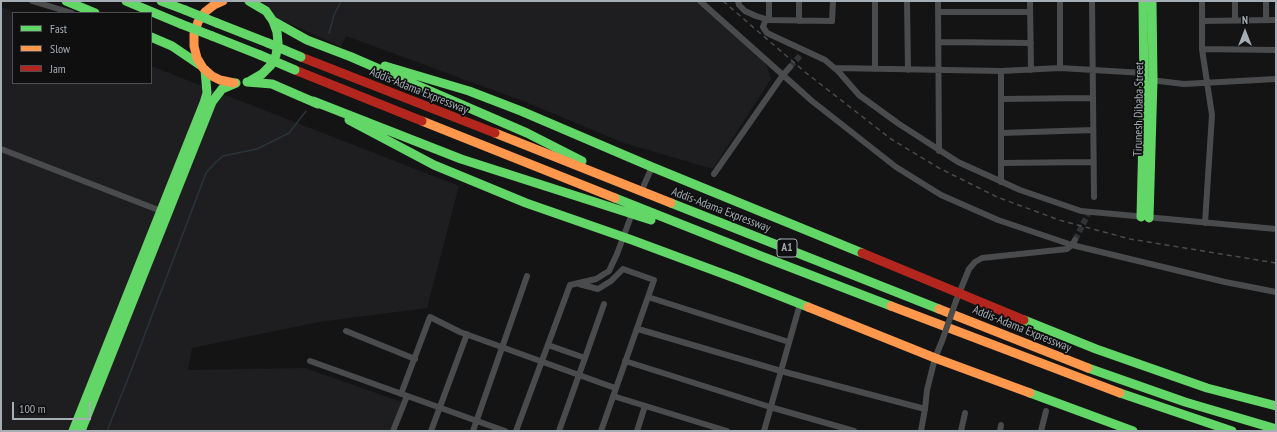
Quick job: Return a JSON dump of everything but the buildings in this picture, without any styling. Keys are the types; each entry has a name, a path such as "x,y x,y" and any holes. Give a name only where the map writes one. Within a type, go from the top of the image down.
{"main road":[{"path":"66,1 93,12"},
{"name":"Addis-Adama Expressway","path":"126,1 725,242 1113,390 1232,431"},
{"name":"Addis-Adama Expressway","path":"160,1 1076,364 1185,402 1276,429"},
{"path":"73,431 207,93 204,69 197,58 194,46 194,34 198,22 205,12 214,5 223,1"},
{"path":"247,82 262,74 271,66 276,55 278,44 277,32 273,21 266,11 260,6 249,1"},
{"path":"263,1 266,11"},
{"name":"Tirunesh Dibaba Street","path":"1143,1 1147,77"},
{"name":"Tirunesh Dibaba Street","path":"1145,218 1147,77 1152,1"},
{"path":"273,21 307,40 437,92 520,130 653,196"},
{"path":"152,37 172,46 212,76 220,80 236,83"},
{"path":"349,56 470,91 521,111 958,297 1096,349 1207,388 1276,406"},
{"path":"81,431 212,102 222,89 236,83 260,82 272,84 461,159 638,216 725,242"},
{"path":"313,101 434,165 526,202 623,236 800,304 935,358 1129,430"}],"street":[{"path":"32,1 69,12"},
{"path":"700,1 812,101 896,166 940,195 998,220 1074,242 1225,282 1276,292"},
{"path":"738,1 739,5 746,11 756,16 768,19 832,21 833,1"},
{"path":"769,1 768,19 763,27 767,33 802,54 817,55 826,60 859,95 939,151 958,162 1001,182 1081,211 1145,218 1276,228"},
{"path":"799,1 799,20"},
{"path":"875,1 875,69"},
{"path":"907,1 908,70"},
{"path":"938,1 940,70 939,151"},
{"path":"1030,1 1031,70"},
{"path":"1060,1 1060,68"},
{"path":"1092,1 1094,197"},
{"path":"1202,1 1202,49 1212,115 1205,223"},
{"path":"1235,1 1235,20"},
{"path":"1266,1 1266,20"},
{"path":"938,12 1030,12"},
{"path":"1202,21 1276,20"},
{"path":"939,42 1031,43"},
{"path":"1202,49 1276,50"},
{"path":"714,174 790,67"},
{"path":"833,68 1001,71 1060,68 1093,69 1184,84 1276,79"},
{"path":"1001,71 1001,182"},
{"path":"1001,99 1093,98"},
{"path":"1001,133 1093,130"},
{"path":"1,149 161,211"},
{"path":"1001,163 1094,162"},
{"path":"644,185 652,167"},
{"path":"516,431 570,285 596,279 609,271 630,219"},
{"path":"921,431 927,390 935,358 969,269 975,262 982,258 1067,249 1074,242"},
{"path":"577,283 598,289 610,282 623,269 654,280 601,431"},
{"path":"472,431 528,276"},
{"path":"648,297 789,342"},
{"path":"559,431 604,304"},
{"path":"764,431 800,304"},
{"path":"394,431 415,359 430,317 467,334 615,388"},
{"path":"638,329 781,371 925,409"},
{"path":"346,331 415,359"},
{"path":"432,431 439,408 467,334"},
{"path":"548,345 585,358"},
{"path":"310,361 505,431"},
{"path":"625,361 770,407 854,431"},
{"path":"613,396 727,431"},
{"path":"637,431 646,406"},
{"path":"1042,431 1046,411"},
{"path":"961,431 965,413"}],"shaded area":[{"path":"240,1 698,1 754,49 767,66 771,79 713,169 624,143 523,101 346,36 341,47"},
{"path":"1,7 14,12 12,12 12,84 152,84 152,66 459,186 427,308 319,322 192,348 188,370 305,368 402,402 391,431 1,431"}],"waterway":[{"path":"329,33 334,15 341,1"},
{"path":"107,431 206,173 223,156 257,149 289,133 306,111"}],"tunnel":[{"path":"790,67 800,56"},
{"path":"1075,240 1089,212"}],"railway":[{"path":"723,1 805,72 891,139 939,168 997,197 1059,220 1130,239 1276,263"}],"traffic: fast":[{"path":"66,1 93,12"},
{"path":"126,1 181,24"},
{"path":"161,1 185,10"},
{"path":"249,1 266,11 273,21 277,32 278,43 276,55 271,65 262,74 250,81"},
{"path":"1141,217 1144,92 1143,1"},
{"path":"1149,218 1153,80 1152,1"},
{"path":"185,10 217,23"},
{"path":"273,21 307,40 354,58"},
{"path":"217,23 268,43"},
{"path":"181,24 212,36"},
{"path":"212,36 260,55"},
{"path":"152,37 172,46 200,65"},
{"path":"268,43 301,57"},
{"path":"260,55 295,70"},
{"path":"349,56 527,133 582,161"},
{"path":"385,66 469,91 521,111 652,167 862,253"},
{"path":"73,431 204,103 207,93 205,70"},
{"path":"247,82 272,84 318,104"},
{"path":"81,431 212,102 222,89 236,83"},
{"path":"313,101 461,159 651,220"},
{"path":"349,120 434,165 526,203 632,240 808,307"},
{"path":"615,198 891,306"},
{"path":"671,203 939,309"},
{"path":"1024,320 1096,349 1207,388 1276,406"},
{"path":"1088,368 1185,402 1276,429"},
{"path":"1030,393 1133,431"},
{"path":"1120,393 1232,431"}],"traffic: slow":[{"path":"223,1 214,5 205,12 198,22 194,34 194,46 197,58 203,68 212,76 220,80 234,83"},
{"path":"422,121 615,198"},
{"path":"495,133 671,203"},
{"path":"891,306 1120,393"},
{"path":"808,307 935,358 1030,393"},
{"path":"939,309 1088,368"}],"traffic: jam":[{"path":"301,57 495,133"},
{"path":"295,70 422,121"},
{"path":"862,253 1024,320"}]}
